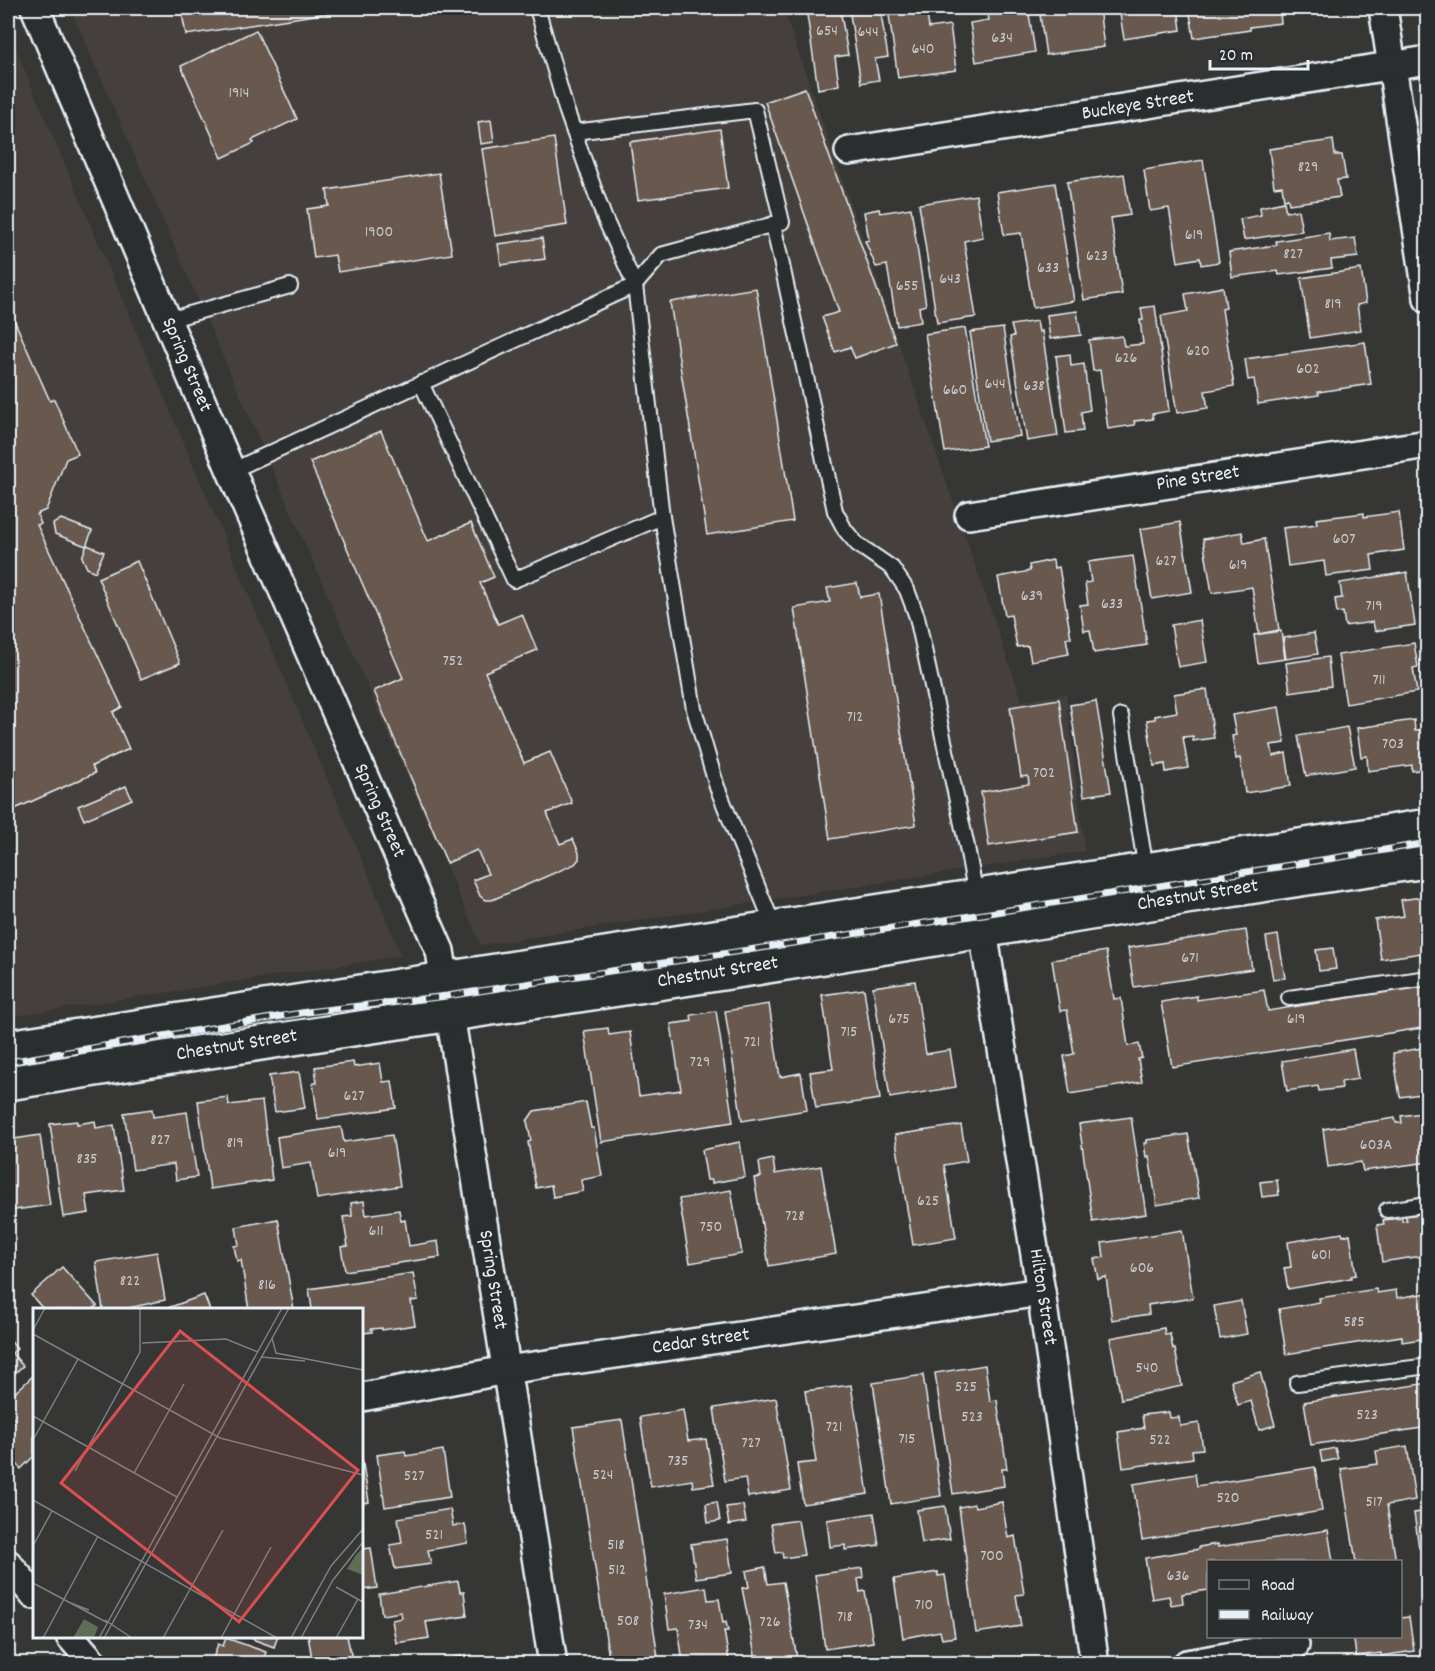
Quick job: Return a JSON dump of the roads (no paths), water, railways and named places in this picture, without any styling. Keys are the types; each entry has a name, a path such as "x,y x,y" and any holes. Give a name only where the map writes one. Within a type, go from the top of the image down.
{"street":[{"name":"Spring Street","path":"35,8 231,471 440,951 553,1664"},
{"path":"1383,8 1428,299"},
{"name":"Buckeye Street","path":"849,152 1428,60"},
{"name":"Pine Street","path":"969,515 1428,444"},
{"name":"Chestnut Street","path":"8,1047 1428,826"},
{"name":"Chestnut Street","path":"8,1083 261,1041 449,1015 1428,861"},
{"name":"Hilton Street","path":"983,931 1041,1292 1095,1664"},
{"name":"Cedar Street","path":"363,1396 506,1370 1041,1292"},
{"path":"8,1564 33,1594"},
{"path":"72,1638 94,1664"},
{"path":"1187,1664 1295,1645"}],"lane":[{"path":"537,8 574,132 604,218 635,285 662,517 694,709 717,788 774,927"},
{"path":"231,471 635,285 660,255 782,222 755,110 574,132"},
{"path":"773,224 835,511 845,530 857,544 892,568 907,590 917,617 976,896"},
{"path":"168,320 290,286"},
{"path":"421,383 514,580 662,517"},
{"path":"1120,716 1146,870"},
{"path":"1289,998 1428,978"},
{"path":"1387,1210 1428,1204"},
{"path":"1297,1383 1428,1366"}],"railway":[{"path":"8,1062 307,1012 447,996 1428,843"}]}
